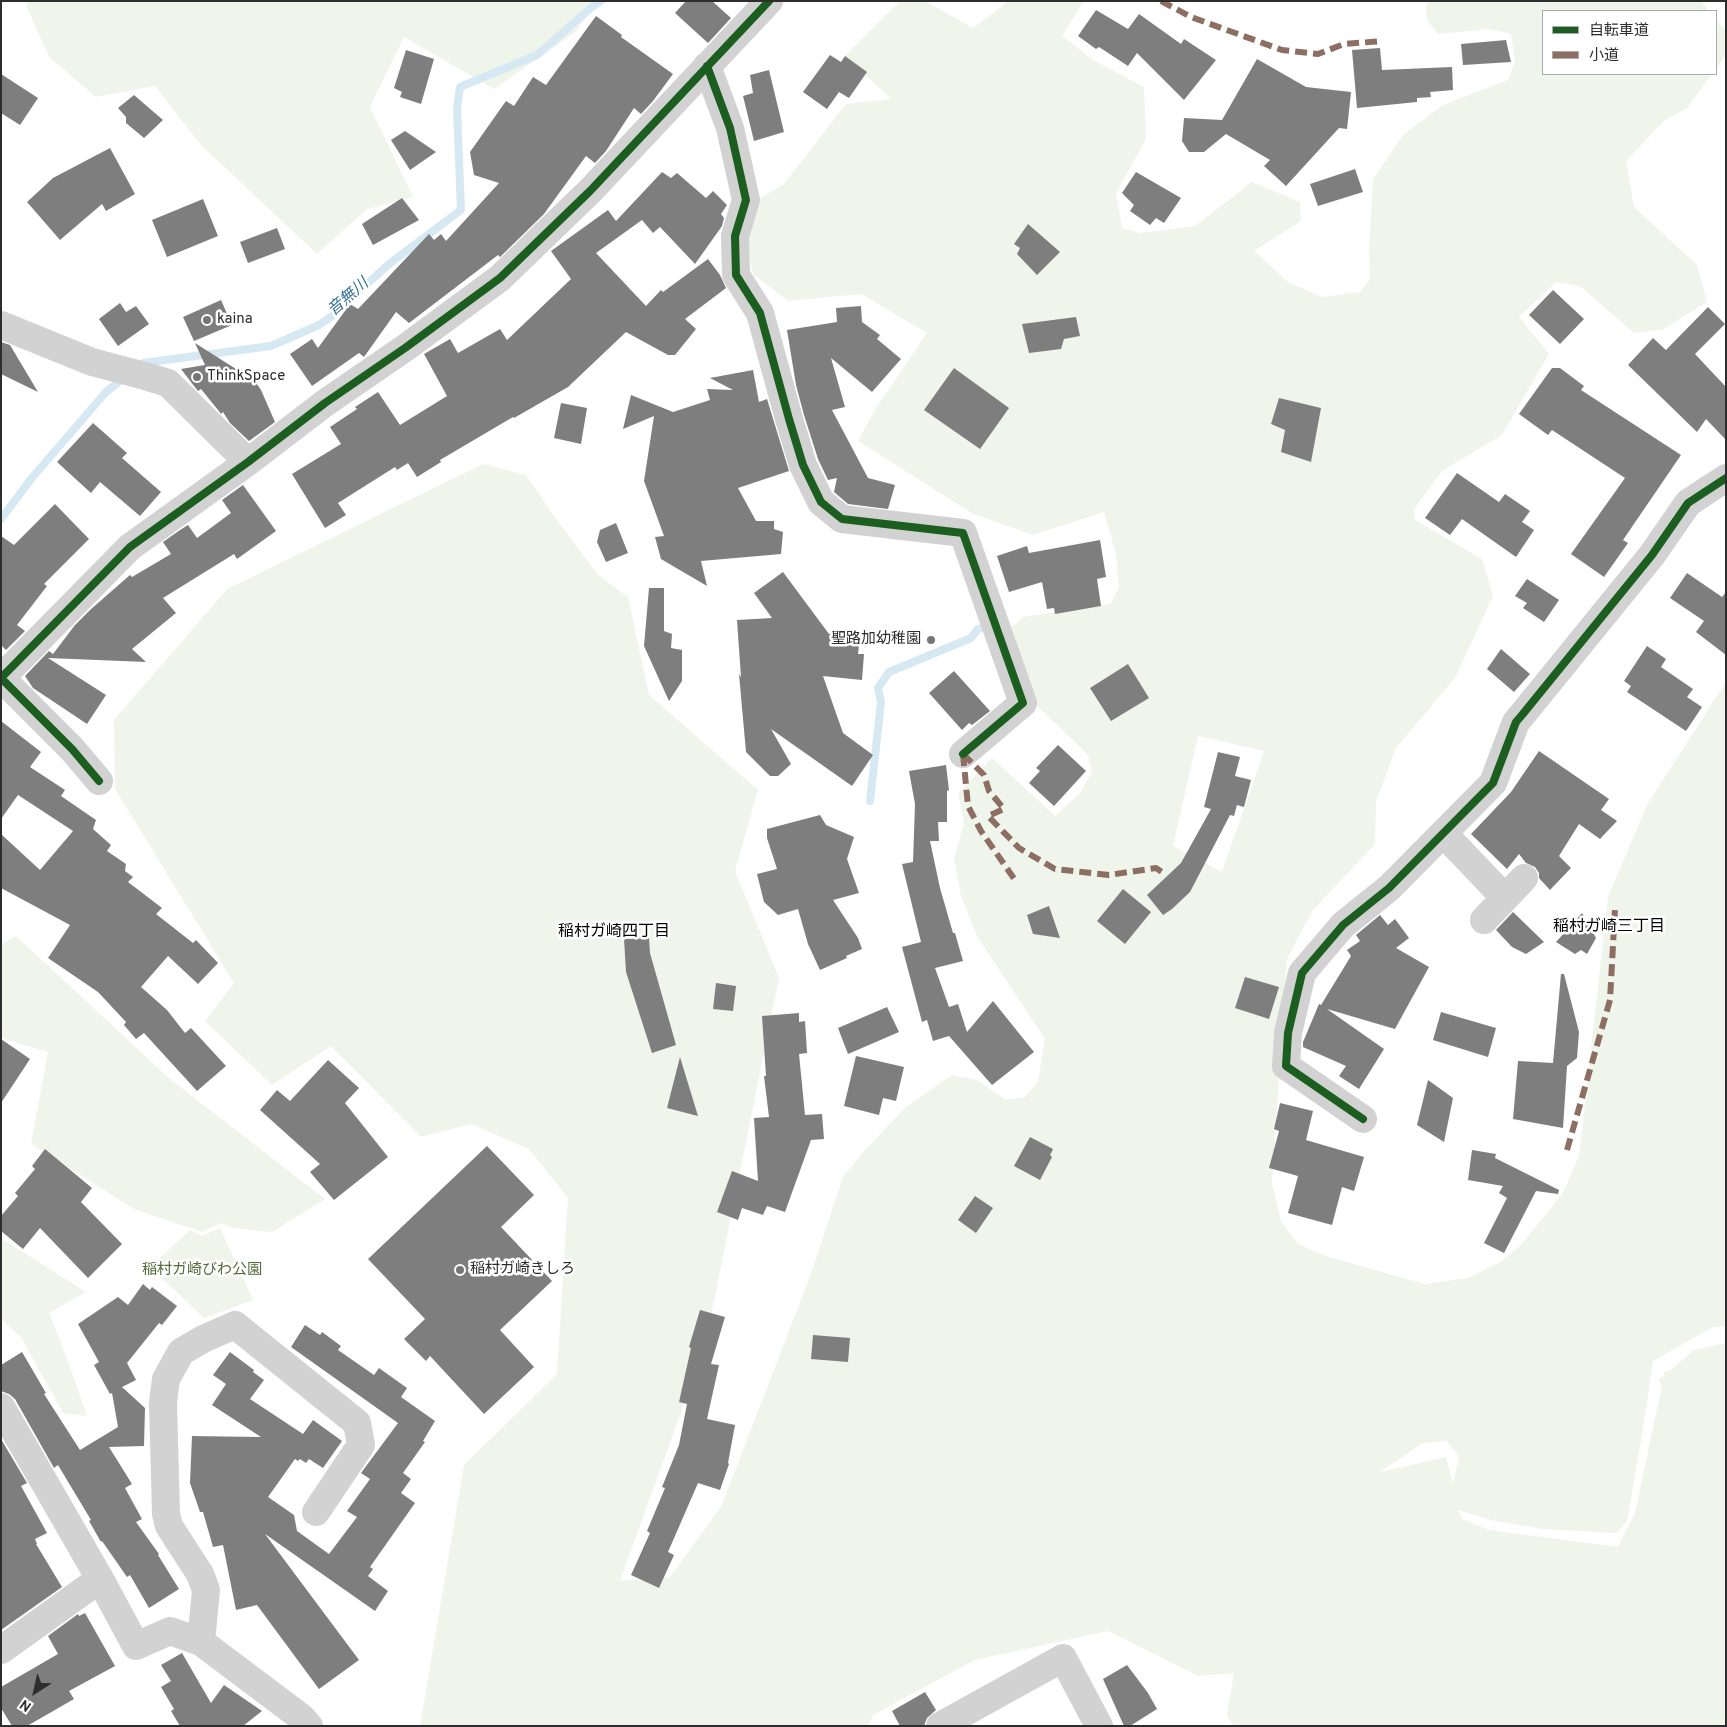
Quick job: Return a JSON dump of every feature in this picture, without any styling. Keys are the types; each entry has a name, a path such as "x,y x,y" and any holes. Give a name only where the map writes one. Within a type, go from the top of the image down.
{"street":[{"path":"99,781 72,749 1,678 130,547 248,462 325,403 405,348 500,278 590,191 769,1"},
{"path":"707,66 730,128 746,200 736,236 736,275 760,313 803,465 821,502 842,520 963,533 1023,702 963,754"},
{"path":"1,325 92,362 168,383 248,462"},
{"path":"1363,1119 1286,1066 1288,1033 1302,973 1343,925 1390,888 1493,783 1516,722 1652,555 1688,503 1726,478"},
{"path":"1444,834 1504,897"},
{"path":"1484,920 1524,878"},
{"path":"201,1642 206,1590 200,1574 169,1526 166,1514 163,1403 166,1379 181,1352 203,1339 235,1325 357,1422 361,1445 316,1512"},
{"path":"1,1407 100,1579 136,1646 170,1631 201,1642 300,1723"},
{"path":"1,1650 100,1579"},
{"path":"940,1726 1063,1658 1099,1726"}],"green space":[{"path":"29,1 596,1 576,32 494,89 404,37 370,107 413,197 367,209 317,254 201,145 155,86 96,97 49,57 26,5"},
{"path":"900,1 925,1 973,28 1009,1 1084,1 1062,36 1093,60 1144,87 1146,139 1116,193 1122,228 1141,233 1195,226 1252,182 1300,202 1301,221 1254,251 1288,282 1322,297 1360,292 1370,279 1369,248 1373,179 1403,135 1443,105 1508,80 1515,62 1511,34 1489,29 1438,34 1427,20 1426,7 1428,1 1701,1 1708,10 1542,10 1542,75 1711,75 1687,108 1664,121 1626,161 1634,207 1697,265 1707,302 1664,329 1634,333 1580,286 1556,282 1519,317 1549,354 1502,435 1442,471 1414,509 1415,520 1482,559 1493,596 1455,678 1396,748 1376,802 1375,844 1313,910 1287,959 1272,1183 1281,1221 1298,1244 1329,1257 1425,1284 1468,1278 1500,1262 1520,1246 1563,1193 1579,1156 1608,897 1648,803 1726,682 1726,1326 1713,1327 1653,1361 1627,1521 1616,1533 1543,1529 1495,1521 1458,1510 1462,1519 1489,1530 1618,1547 1635,1513 1662,1385 1658,1380 1664,1376 1664,1372 1671,1370 1694,1350 1726,1343 1726,1726 1233,1726 1227,1716 1234,1673 1198,1676 1108,1631 975,1660 873,1715 868,1726 420,1726 464,1465 557,1374 568,1198 529,1149 471,1124 421,1137 331,1046 272,1085 205,1021 234,983 115,789 114,720 227,589 483,464 526,475 598,575 628,597 649,695 758,790 735,871 779,978 705,1346 620,1581 670,1577 721,1507 811,1274 843,1177 864,1151 906,1107 952,1075 977,1080 1006,1100 1025,1097 1038,1081 1045,1039 978,938 961,896 954,858 964,823 958,793 992,758 1055,816 1079,794 1092,772 1088,755 1023,692 1004,633 1023,617 1110,604 1119,588 1116,554 1104,512 1033,535 973,514 858,441 876,408 927,333 861,294 788,301 753,274 745,238 761,198 784,184 846,104 891,99 845,56","holes":["1198,736 1264,751 1222,872 1173,846","1447,1441 1459,1457 1453,1484 1446,1457 1380,1472 1423,1443"]},
{"path":"1717,20 1726,31 1726,55 1717,68"},
{"path":"16,936 171,1080 325,1199 272,1232 233,1228 220,1223 202,1232 134,1209 31,1144 48,1052 1,1038 1,945"},
{"name":"稲村ガ崎びわ公園","path":"220,1228 253,1300 204,1318 150,1267 190,1230 202,1236"},
{"path":"1,1238 86,1292 49,1313 87,1416 63,1413 21,1337 1,1319"}],"building":[{"path":"686,1 712,1 731,18 708,43 675,13"},
{"path":"1096,10 1128,29 1139,14 1181,44 1184,39 1216,60 1184,100 1137,53 1128,66 1099,47 1096,49 1078,36"},
{"path":"596,16 622,35 621,37 673,74 653,101 641,114 634,108 606,151 595,163 586,156 544,214 500,257 498,255 409,323 396,312 364,357 359,353 312,386 290,354 312,339 318,348 350,304 358,309 429,234 434,240 441,234 446,241 499,183 474,175 470,152 506,101 514,106 533,77 546,85"},
{"path":"1506,40 1511,62 1463,65 1461,44"},
{"path":"1380,48 1382,70 1452,67 1453,90 1430,92 1431,97 1417,98 1417,102 1357,108 1352,50"},
{"path":"406,50 434,59 421,104 400,97 402,92 394,88"},
{"path":"830,55 841,62 845,56 867,72 849,98 839,92 827,109 803,92"},
{"path":"1257,59 1306,87 1351,92 1347,129 1339,128 1286,186 1264,166 1270,160 1226,134 1204,152 1189,152 1182,141 1184,118 1222,120"},
{"path":"769,70 784,132 754,141 743,96 753,93 750,75"},
{"path":"1,74 38,98 20,125 1,113"},
{"path":"134,95 163,120 144,138 126,123 126,117 118,108"},
{"path":"405,131 436,152 410,170 391,140"},
{"path":"110,148 135,194 106,211 102,204 60,240 27,202 53,178"},
{"path":"1355,169 1363,192 1318,206 1310,184"},
{"path":"662,172 671,178 677,173 706,198 713,191 727,205 721,214 724,218 722,226 695,264 660,227 653,233 642,220 596,253 646,306 661,290 663,292 708,259 720,275 726,288 685,319 696,329 675,355 668,355 626,332 568,387 440,460 441,462 417,477 408,463 397,470 395,467 338,503 346,515 325,528 292,474 341,444 330,427 378,392 400,425 447,396 424,354 450,339 458,353 500,329 507,340 571,279 551,251 608,210 616,221"},
{"path":"1136,172 1181,198 1164,223 1156,218 1150,225 1130,211 1134,205 1122,193"},
{"path":"402,198 419,220 373,245 362,224"},
{"path":"203,199 218,236 167,257 152,220"},
{"path":"1028,224 1060,252 1037,275 1017,254 1020,248 1014,244"},
{"path":"277,228 285,249 248,263 240,242"},
{"path":"1553,290 1584,319 1560,344 1529,315"},
{"path":"221,300 232,325 194,341 183,317"},
{"path":"120,303 126,312 136,306 149,324 118,346 99,319"},
{"path":"861,306 862,322 880,335 877,339 901,359 872,392 831,358 845,407 832,410 868,478 895,485 888,509 848,504 834,492 837,478 828,480 818,459 804,415 796,385 787,330 837,322 836,308"},
{"path":"1708,307 1725,324 1695,354 1726,387 1726,440 1706,419 1697,432 1628,365 1653,338 1666,350"},
{"path":"1076,317 1080,336 1064,339 1061,349 1029,353 1022,324"},
{"path":"1,342 10,345 38,392 1,374"},
{"path":"195,343 255,381 275,422 249,441 230,423 223,412 221,414 201,389 198,391 181,369 205,365"},
{"path":"954,368 1009,408 980,449 924,410"},
{"path":"1552,368 1560,368 1584,386 1581,390 1681,455 1623,540 1628,543 1604,577 1571,554 1625,478 1552,430 1548,435 1519,414"},
{"path":"753,370 759,402 767,399 789,471 738,488 756,521 774,521 774,529 783,532 781,554 701,561 707,586 661,559 655,537 664,536 644,481 654,416 623,429 631,395 673,412 710,400 707,389 733,390 710,378"},
{"path":"1279,398 1321,408 1311,462 1281,452 1285,430 1271,424"},
{"path":"561,403 587,408 581,444 554,438"},
{"path":"93,423 127,453 122,458 161,492 140,516 100,482 91,493 57,462"},
{"path":"1457,473 1499,502 1505,494 1530,511 1522,522 1534,530 1516,557 1462,519 1450,535 1425,518"},
{"path":"243,485 276,531 237,559 234,554 163,598 176,613 132,649 146,662 48,658 106,695 87,724 33,688 25,676 49,651 53,654 75,625 90,610 130,575 132,577 171,554 163,542 180,530 188,525 197,538 231,513 222,500"},
{"path":"55,504 89,539 44,584 47,586 17,625 25,631 6,650 1,645 1,536 14,545"},
{"path":"616,523 628,553 606,562 597,542 600,530"},
{"path":"1100,540 1106,577 1097,579 1101,606 1055,614 1054,608 1047,609 1042,582 1009,592 997,556 1027,546 1029,553"},
{"path":"783,572 829,634 860,636 858,654 864,654 862,680 823,676 843,733 873,755 852,786 771,729 791,764 778,776 770,776 746,752 739,674 741,677 737,620 772,618 754,593"},
{"path":"1687,573 1722,597 1726,592 1726,655 1696,632 1704,621 1670,598"},
{"path":"1527,579 1559,600 1544,622 1523,608 1527,603 1515,596"},
{"path":"649,588 664,588 664,631 672,634 671,648 682,650 682,681 669,701 644,646"},
{"path":"1647,646 1666,659 1661,667 1693,689 1687,697 1702,707 1686,731 1627,692 1631,686 1624,681"},
{"path":"1501,649 1530,674 1514,692 1487,669"},
{"path":"1128,664 1149,698 1111,721 1090,688"},
{"path":"954,671 990,711 972,725 969,723 962,730 929,693"},
{"path":"1,721 41,752 30,767 65,790 61,796 96,820 93,829 111,845 107,851 126,864 125,871 133,877 128,882 162,908 156,914 193,943 196,940 218,963 198,984 168,956 141,987 167,1010 185,1033 191,1028 226,1066 197,1091 144,1033 136,1039 124,1025 126,1022 98,992 48,958 70,925 1,888 1,834 40,870 73,831 18,795 1,819"},
{"path":"1058,745 1086,771 1054,806 1029,783 1040,771 1036,768"},
{"path":"1539,751 1609,799 1601,810 1617,821 1600,839 1579,824 1559,856 1571,868 1550,890 1539,878 1539,873 1535,867 1526,863 1519,854 1507,869 1471,834 1511,792"},
{"path":"1218,752 1240,757 1235,776 1251,780 1244,807 1237,805 1234,816 1230,815 1190,892 1163,915 1147,895 1181,863 1211,809 1204,807"},
{"path":"946,765 949,790 947,791 947,822 938,822 939,841 930,841 940,888 963,961 935,968 949,1007 958,1004 967,1032 993,1001 1034,1052 992,1085 949,1036 933,1041 927,1020 922,1022 902,947 921,942 902,864 913,862 915,804 909,771"},
{"path":"820,815 826,825 854,837 847,859 859,893 833,900 858,938 862,949 820,970 808,944 798,909 778,915 764,902 757,874 777,869 767,838 767,829"},
{"path":"1123,889 1151,912 1125,944 1097,921"},
{"path":"1049,906 1060,938 1033,934 1027,915"},
{"path":"1513,912 1544,942 1526,954 1512,947 1496,930"},
{"path":"1582,913 1596,938 1587,954 1581,950 1575,954 1556,942"},
{"path":"1380,915 1388,925 1395,919 1409,938 1396,948 1429,967 1395,1029 1327,1009 1384,1049 1359,1089 1339,1076 1346,1066 1303,1047 1303,1042 1319,1004 1321,1005 1351,956 1347,950 1360,941 1356,935"},
{"path":"649,938 650,953 676,1045 652,1053 626,972 624,939"},
{"path":"1561,974 1564,974 1579,1032 1577,1058 1567,1066 1563,1128 1513,1119 1518,1061 1553,1063"},
{"path":"1245,977 1279,987 1269,1019 1235,1008"},
{"path":"716,983 736,986 733,1011 713,1009"},
{"path":"887,1007 899,1032 848,1054 838,1028"},
{"path":"1441,1012 1496,1028 1488,1057 1433,1040"},
{"path":"799,1013 799,1022 805,1021 807,1053 799,1054 805,1115 822,1114 824,1139 811,1140 785,1212 767,1206 763,1215 742,1208 738,1220 717,1212 732,1171 758,1181 754,1118 769,1117 764,1076 766,1076 762,1016"},
{"path":"1,1039 30,1059 1,1103"},
{"path":"856,1056 904,1067 896,1101 883,1098 879,1115 844,1106"},
{"path":"680,1057 698,1116 667,1108"},
{"path":"328,1060 359,1088 345,1103 388,1157 334,1200 310,1172 320,1164 260,1110 277,1090 290,1101"},
{"path":"1428,1080 1453,1098 1444,1142 1417,1125"},
{"path":"1280,1103 1313,1111 1306,1140 1364,1157 1354,1191 1342,1187 1332,1225 1288,1213 1298,1176 1269,1168 1279,1131 1274,1129"},
{"path":"1030,1137 1053,1149 1050,1155 1052,1157 1040,1180 1014,1166"},
{"name":"稲村ガ崎きしろ","path":"487,1146 534,1195 501,1227 552,1281 500,1330 534,1367 484,1414 430,1356 426,1361 404,1339 425,1319 368,1259"},
{"path":"45,1149 92,1188 81,1202 122,1244 88,1278 40,1228 23,1249 1,1231 1,1216 18,1196 15,1193 35,1169 32,1166"},
{"path":"1472,1150 1496,1154 1495,1158 1559,1190 1558,1194 1536,1191 1504,1253 1484,1243 1507,1198 1499,1193 1503,1186 1468,1180"},
{"path":"975,1196 993,1208 976,1233 958,1220"},
{"path":"143,1284 150,1290 152,1287 177,1306 162,1325 159,1323 127,1363 136,1380 122,1387 145,1408 144,1446 109,1447 132,1484 125,1488 142,1519 136,1522 159,1554 179,1589 149,1608 130,1575 127,1577 101,1542 89,1521 91,1520 58,1465 54,1468 15,1399 1,1391 1,1365 22,1352 46,1393 44,1394 80,1450 118,1427 112,1393 110,1394 94,1365 99,1362 78,1324 118,1297 128,1305"},
{"path":"700,1310 725,1317 711,1364 719,1365 707,1419 735,1425 729,1464 720,1490 698,1483 668,1552 674,1555 659,1588 631,1575 650,1533 647,1531 665,1488 662,1487 679,1445 687,1404 679,1402 691,1348 689,1347"},
{"path":"305,1325 320,1335 322,1332 341,1346 338,1350 374,1375 379,1368 407,1388 401,1397 435,1421 423,1441 425,1442 403,1473 411,1479 401,1493 415,1503 370,1567 373,1569 368,1576 388,1591 375,1611 265,1534 359,1660 319,1689 257,1605 236,1610 223,1545 213,1547 203,1512 200,1512 190,1483 192,1436 261,1437 212,1405 226,1384 213,1375 230,1352 264,1380 250,1399 303,1434 313,1420 342,1441 323,1468 309,1459 306,1463 300,1459 298,1461 295,1459 268,1497 294,1515 297,1531 329,1554 357,1517 347,1511 370,1479 361,1473 398,1423 291,1347"},
{"path":"813,1335 850,1338 848,1362 811,1359"},
{"path":"1,1439 27,1483 21,1486 47,1533 35,1539 36,1544 62,1587 1,1630"},
{"path":"85,1613 115,1666 69,1691 74,1699 27,1726 12,1726 1,1708 1,1687 58,1654 48,1636 78,1614 79,1616"},
{"path":"182,1653 211,1703 224,1685 262,1711 243,1726 180,1726 171,1711 174,1709 161,1687 171,1681 161,1665"},
{"path":"1127,1665 1148,1693 1157,1709 1130,1726 1124,1726 1103,1679"},
{"path":"925,1692 936,1710 927,1718 924,1726 900,1726 892,1711"}],"waterway":[{"name":"音無川","path":"140,366 143,363 271,346 319,325 332,316 389,264 461,210 457,109 460,87 537,55 601,1"},
{"name":"音無川","path":"1,519 31,479 106,392 125,377"},
{"path":"870,801 881,702 878,688 889,672 971,638 978,629 988,626"}],"marked path":[{"path":"1161,1 1191,17 1282,50 1318,54 1344,44 1383,41"},
{"path":"963,754 984,775 989,791 1004,809 988,816 1019,848 1055,869 1109,875 1156,868 1165,874"},
{"path":"963,754 968,806 981,831 1015,880"},
{"path":"1567,1150 1610,1000 1615,909"}],"cycle path":[{"path":"99,781 72,749 1,678 130,547 248,462 325,403 405,348 500,278 590,191 769,1"},
{"path":"707,66 730,128 746,200 735,236 736,275 760,313 803,465 821,502 842,519 963,533 1023,703 963,754"},
{"path":"1363,1119 1286,1066 1288,1033 1302,973 1343,925 1389,888 1493,783 1516,722 1652,555 1688,503 1726,478"}],"place":[{"name":"kaina","path":"207,320"},
{"name":"ThinkSpace","path":"197,377"},
{"name":"聖路加幼稚園","path":"931,640"},
{"name":"稲村ガ崎きしろ","path":"460,1270"}],"district":[{"name":"稲村ガ崎三丁目","path":"1609,928"},
{"name":"稲村ガ崎四丁目","path":"614,933"}]}
